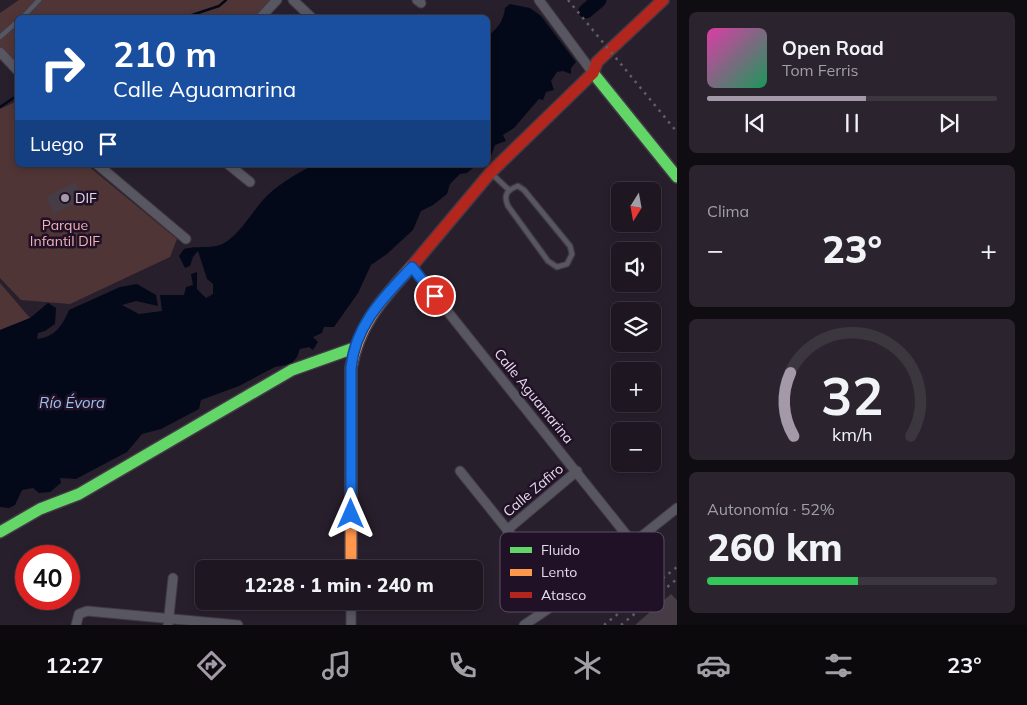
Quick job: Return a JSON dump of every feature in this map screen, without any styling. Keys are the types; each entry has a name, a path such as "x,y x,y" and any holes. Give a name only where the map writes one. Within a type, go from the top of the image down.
{"street":[{"path":"263,15 277,0"},
{"path":"294,0 309,15"},
{"path":"539,0 593,73 677,177"},
{"path":"351,560 351,374 354,348 363,326 376,306 412,267 490,172 593,73 597,62 663,0"},
{"path":"0,52 15,69"},
{"path":"101,167 186,239"},
{"path":"231,167 250,182"},
{"name":"Calle Aguamarina","path":"412,267 624,532"},
{"path":"0,532 40,509 79,494 292,370 354,348"},
{"path":"460,471 507,530"},
{"name":"Calle Zafiro","path":"507,530 577,471"},
{"path":"647,532 677,508"},
{"path":"169,622 173,578"},
{"path":"351,610 351,625"},
{"path":"76,621 79,614 88,611 169,622 238,625"},
{"path":"524,625 544,612"}],"lane":[{"path":"25,15 39,0"},
{"path":"0,37 15,24"},
{"path":"490,172 509,190"},
{"path":"518,186 524,190 570,246 572,254 567,264 557,267 548,261 508,206 506,198 509,190 518,186"}],"green space":[{"path":"19,0 274,0 257,15 15,15 15,63 0,46 0,13"},
{"name":"Parque Infantil DIF","path":"15,102 15,167 89,167 177,239 170,257 70,304 21,300 0,278 0,109"},
{"path":"0,283 30,318 0,330"}],"water":[{"path":"510,4 530,8 541,16 576,62 571,68 571,74 563,71 557,72 551,81 554,90 546,92 543,100 539,99 514,128 503,135 506,141 495,145 490,156 490,34 500,24 505,8"},
{"name":"Río Évora","path":"310,167 474,167 467,173 460,174 450,184 447,194 433,205 421,211 413,230 387,254 371,265 358,293 334,327 324,327 322,333 313,337 318,342 313,350 309,347 300,349 297,357 291,364 275,367 239,386 201,400 199,409 161,429 142,434 127,452 76,479 60,478 61,483 50,492 39,493 33,488 22,490 15,505 9,508 0,507 0,330 30,318 48,303 56,308 55,324 45,331 38,333 37,339 49,336 64,321 69,310 120,287 137,284 156,295 158,306 136,301 122,305 139,314 162,311 160,295 184,295 186,287 193,285 191,274 197,272 197,289 206,298 213,294 213,284 207,279 198,251 193,257 190,266 185,268 179,256 184,249 211,247 226,242 246,223 262,201 286,181"}],"building":[{"name":"DIF","path":"75,182 83,199 54,214 46,197"},
{"path":"671,594 677,600 677,625 635,625 650,612 664,612 664,600"}],"waterway":[{"path":"192,15 219,6 226,0"},
{"name":"Río Évora","path":"586,11 599,0"},
{"path":"0,107 15,97"}],"railway":[{"path":"568,0 677,132"},
{"path":"664,577 677,567"},
{"path":"664,590 677,579"},
{"path":"604,625 620,612"},
{"path":"621,625 637,612"}],"traffic: fast":[{"path":"593,73 677,177"},
{"path":"0,532 40,509 79,494 292,370 354,348"}],"traffic: slow":[{"path":"351,560 351,368 366,325 382,301 412,266"}],"traffic: jam":[{"path":"412,266 491,172 593,73 597,62 663,0"}],"place":[{"name":"DIF","path":"65,198"}],"route":[{"path":"351,514 351,368 358,336 376,306 412,267 435,296"}]}
